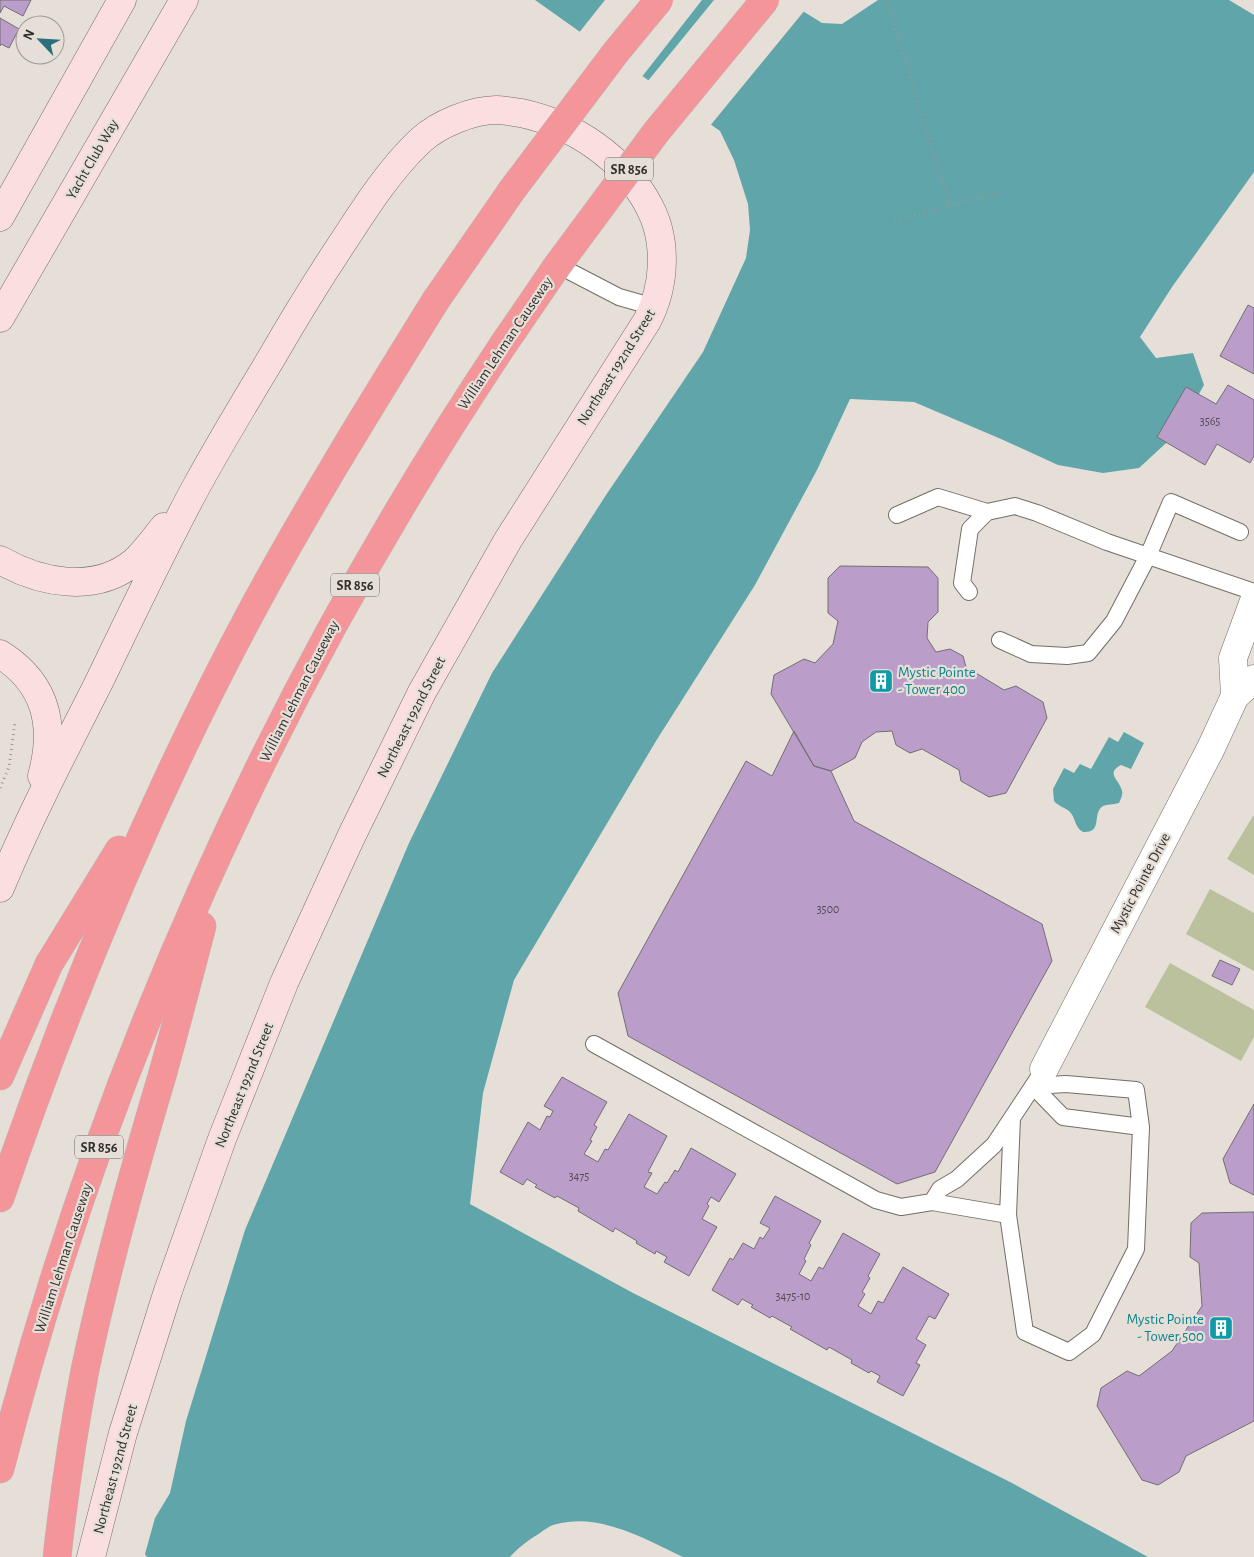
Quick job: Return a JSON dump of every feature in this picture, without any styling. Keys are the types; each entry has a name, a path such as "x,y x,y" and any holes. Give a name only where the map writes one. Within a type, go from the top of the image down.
{"highway":[{"path":"0,1198 26,1121 82,973 114,897 183,746 281,558 366,413 436,300 512,190 658,0"},
{"name":"William Lehman Causeway","path":"0,1469 52,1288 106,1128 144,1027 226,836 294,699 360,576 436,447 503,345 557,266 652,139 727,44 765,0"},
{"path":"0,1076 49,964 183,746"},
{"path":"57,1557 73,1438 85,1370 99,1309 126,1200 162,1075 226,836"}],"street":[{"path":"0,217 122,0"},
{"name":"Yacht Club Way","path":"0,318 184,0"},
{"name":"Northeast 192nd Street","path":"0,888 26,827 196,487 289,326 367,206 397,166 410,151 436,128 452,121 496,110 528,115 552,122 596,145 617,164 641,192 656,222 662,255 654,308 508,540 422,692 385,765 292,965 222,1140 185,1241 123,1433 91,1557"},
{"path":"0,560 37,576 69,582 87,582 102,579 118,573 142,554 196,487"},
{"name":"Mystic Pointe Drive","path":"1039,1077 1244,687 1233,658 1254,601"},
{"path":"0,654 30,680 46,712 48,742 43,773 26,827"}],"lane":[{"path":"568,270 619,297 654,308"},
{"path":"897,516 938,498 986,512 1015,506 1107,542 1254,592"},
{"path":"1000,640 1032,654 1067,656 1088,653 1114,621 1148,556 1171,502 1240,532"},
{"path":"968,592 962,583 970,529 986,512"},
{"path":"594,1044 876,1200 901,1207 932,1202 1008,1215"},
{"path":"932,1202 940,1189 957,1180 994,1145 1039,1077"},
{"path":"1039,1077 1063,1117 1141,1127"},
{"path":"1012,1118 1008,1215 1025,1332 1069,1352 1093,1334 1136,1250 1141,1127 1136,1090 1066,1084 1039,1077"}],"path":[{"path":"887,0 950,206"},
{"path":"895,221 1001,192"},
{"path":"0,788 8,767 15,721"}],"green space":[{"path":"1254,816 1254,875 1227,859"},
{"path":"1210,889 1254,913 1254,971 1186,934"},
{"path":"1170,963 1254,1010 1254,1037 1241,1061 1145,1007"}],"water":[{"path":"535,0 785,0 822,23 842,24 878,0 1229,0 1254,15 1254,172 1172,287 1140,337 1156,358 1193,353 1204,385 1177,433 1139,468 1103,473 1058,465 914,402 850,399 817,470 755,585 656,741 514,980 483,1093 470,1204 633,1293 1010,1482 1148,1557 683,1557 638,1536 606,1525 590,1522 573,1522 549,1527 526,1542 510,1557 147,1557 145,1554 155,1518 170,1493 186,1421 245,1230 409,843 492,673 606,495 703,352 746,258 750,230 748,204 734,160 720,131"},
{"path":"1124,732 1144,743 1131,769 1121,765 1114,771 1114,776 1122,792 1119,803 1103,806 1100,809 1093,829 1083,832 1069,811 1054,801 1053,789 1064,768 1074,773 1080,764 1091,769 1109,737 1118,742"}],"pier":[{"path":"605,0 702,0 641,78 578,34"},
{"path":"714,0 790,0 805,10 709,127 647,82"}],"building":[{"path":"0,0 31,0 24,15 4,6 0,13"},
{"path":"0,18 15,27 15,37 9,48 1,44 0,46"},
{"path":"1248,305 1254,308 1254,374 1220,356"},
{"path":"1228,385 1254,400 1254,456 1250,463 1217,444 1205,465 1157,437 1186,387 1216,404"},
{"name":"Mystic Pointe - Tower 400","path":"840,566 928,567 938,578 938,612 928,622 927,638 936,652 950,649 963,656 966,667 1004,690 1016,686 1043,702 1047,718 1006,793 989,797 961,781 959,770 922,749 910,753 896,745 892,731 876,732 862,742 855,758 831,771 814,766 771,694 774,675 804,659 815,663 833,644 838,621 828,613 828,578"},
{"path":"794,731 814,766 831,771 854,821 1042,924 1052,961 935,1172 897,1184 628,1036 618,993 746,761 772,776"},
{"path":"1220,960 1240,969 1232,985 1212,976"},
{"path":"562,1077 607,1102 594,1125 597,1127 590,1140 592,1141 584,1154 598,1162 605,1149 608,1150 629,1114 667,1136 648,1172 652,1173 644,1187 657,1194 675,1170 678,1172 691,1148 736,1174 719,1202 711,1197 707,1204 709,1206 702,1219 717,1227 689,1276 664,1262 667,1257 656,1251 655,1254 615,1228 613,1232 578,1211 579,1208 535,1187 537,1185 527,1179 523,1185 500,1172 528,1122 540,1130 547,1116 550,1117 553,1111 544,1106"},
{"path":"1254,1104 1254,1195 1230,1183 1223,1159"},
{"path":"775,1196 821,1221 809,1243 811,1245 804,1259 806,1261 799,1274 811,1281 819,1267 823,1269 843,1233 880,1254 868,1276 870,1278 862,1292 865,1294 858,1306 871,1314 878,1301 883,1303 903,1267 949,1294 935,1319 929,1316 916,1339 926,1345 916,1363 920,1365 903,1396 877,1382 880,1376 871,1371 869,1373 851,1363 852,1360 829,1347 827,1350 790,1329 792,1327 772,1316 770,1318 751,1307 753,1305 742,1299 738,1305 712,1290 730,1258 733,1260 743,1243 754,1249 760,1237 763,1239 770,1228 760,1223"},
{"name":"Mystic Pointe - Tower 500","path":"1254,1212 1254,1421 1186,1456 1179,1472 1158,1485 1142,1480 1097,1406 1101,1388 1127,1371 1139,1376 1172,1351 1202,1306 1199,1263 1190,1257 1191,1223 1202,1213"}],"place":[{"name":"Mystic Pointe - Tower 400","path":"881,681"},
{"name":"Mystic Pointe - Tower 500","path":"1221,1328"}]}
